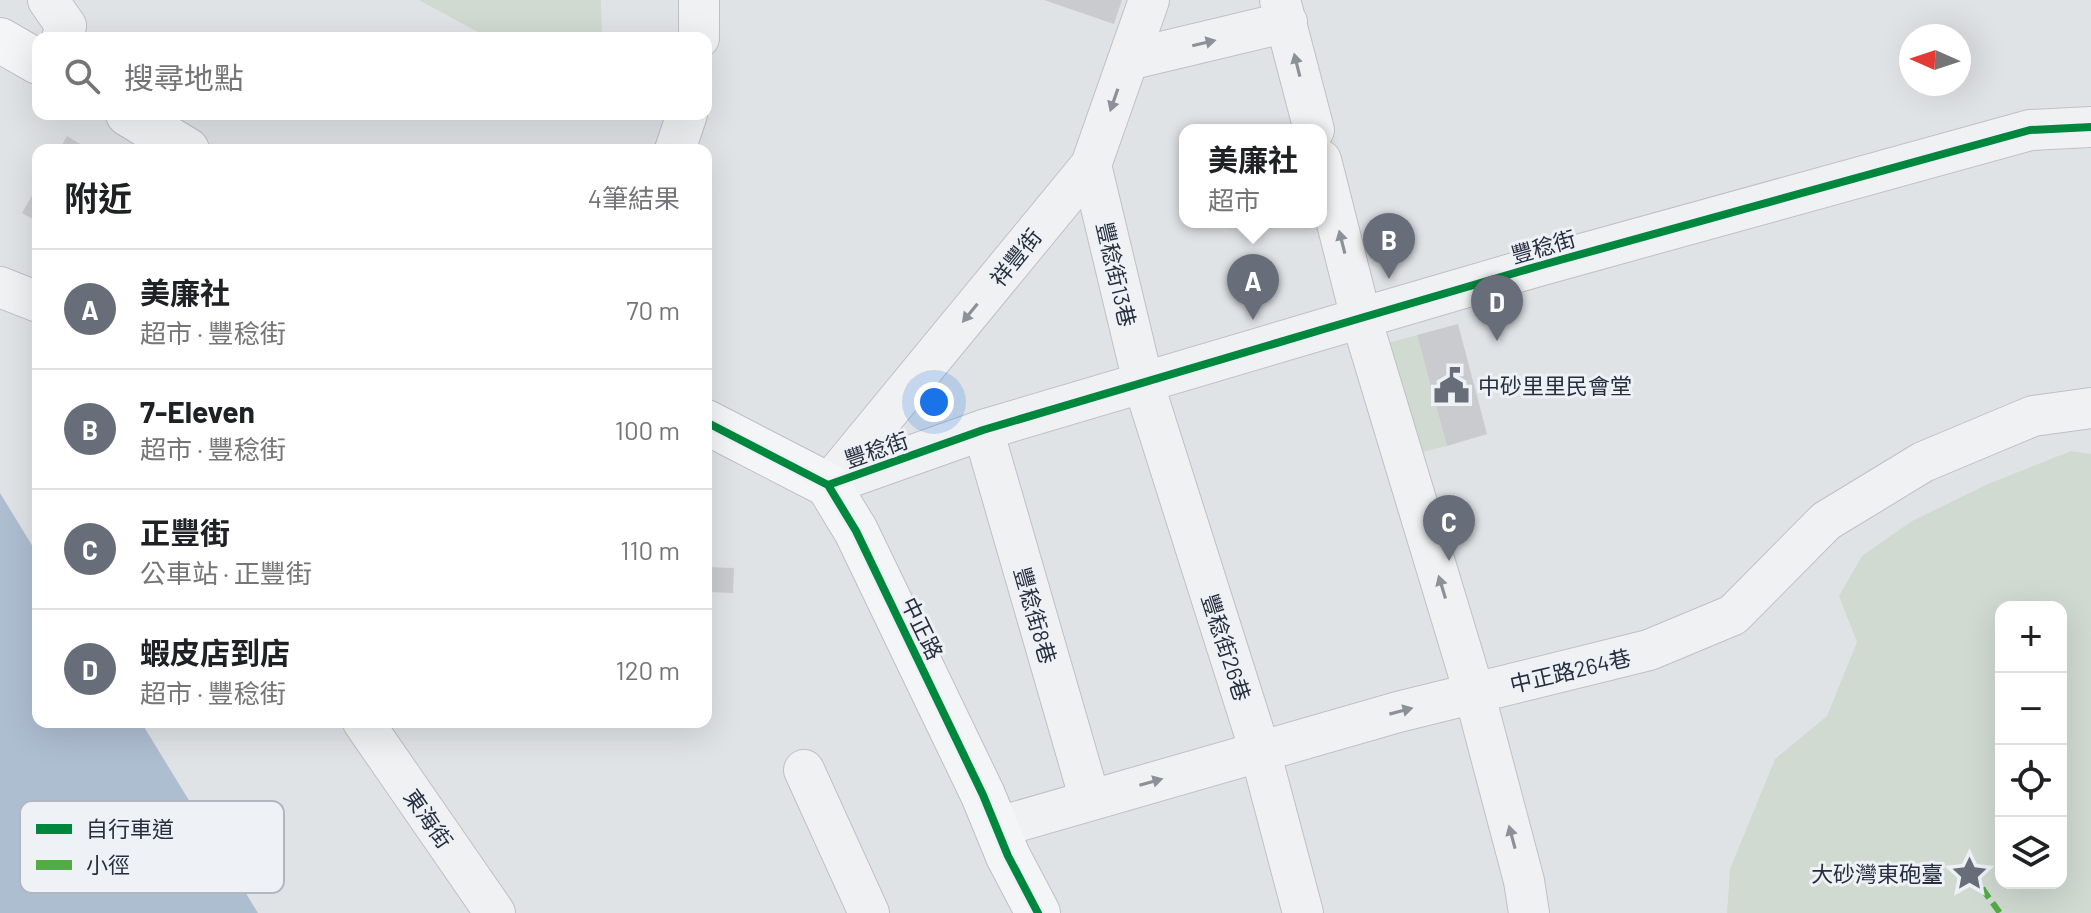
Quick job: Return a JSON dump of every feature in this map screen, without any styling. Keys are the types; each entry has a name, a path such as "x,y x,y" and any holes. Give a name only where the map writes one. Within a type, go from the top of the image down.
{"main road":[{"path":"0,40 32,59"},
{"path":"138,120 177,144"},
{"path":"712,425 828,485"},
{"name":"中正路","path":"828,485 856,531 983,795 1020,881 1038,913"}],"street":[{"path":"48,0 66,26 64,32"},
{"path":"699,0 699,32"},
{"name":"祥豐街","path":"828,485 1091,165 1149,0"},
{"path":"1128,60 1283,11 1312,124"},
{"path":"677,144 685,120"},
{"name":"豐稔街","path":"828,485 983,430 1542,265 2030,130 2091,127"},
{"name":"豐稔街13巷","path":"1091,165 1143,382"},
{"path":"1327,184 1361,318 1474,692 1524,881 1529,913"},
{"path":"0,287 32,300"},
{"name":"豐稔街26巷","path":"1143,382 1260,751 1303,913"},
{"name":"中正路264巷","path":"995,828 1474,692 1649,650 1733,615 1826,521 1923,462 2033,416 2091,408"},
{"name":"豐稔街8巷","path":"983,430 1090,800"},
{"name":"東海街","path":"367,728 495,913"},
{"path":"804,770 869,913"}],"shaded area":[{"path":"419,0 601,0 602,32 478,32"},
{"path":"1417,335 1447,446 1418,453 1388,343"},
{"path":"2071,451 2091,454 2091,913 1727,913 1730,869 1775,759 1827,716 1857,642 1839,596 1862,556 1912,521 1988,484"}],"water":[{"path":"0,493 32,545 32,728 145,728 189,801 20,801 20,893 246,893 258,913 0,913"}],"building":[{"path":"1044,0 1122,0 1114,24"},
{"path":"67,136 80,144 62,144"},
{"path":"32,196 32,219 22,213"},
{"name":"中砂里里民會堂","path":"1458,324 1487,434 1447,446 1417,335"},
{"path":"712,567 734,568 733,593 712,592"}],"marked path":[{"path":"1974,872 2000,913"}],"cycle path":[{"path":"828,485 983,430 1542,265 2030,130 2091,127"},
{"path":"712,425 828,485 856,531 983,795 1008,856 1038,913"}],"place":[{"name":"7-Eleven","path":"1389,279"},
{"name":"美廉社","path":"1253,320"},
{"name":"蝦皮店到店","path":"1497,341"},
{"name":"中砂里里民會堂","path":"1452,385"},
{"name":"正豐街","path":"1449,561"},
{"name":"大砂灣東砲臺","path":"1969,873"}]}
